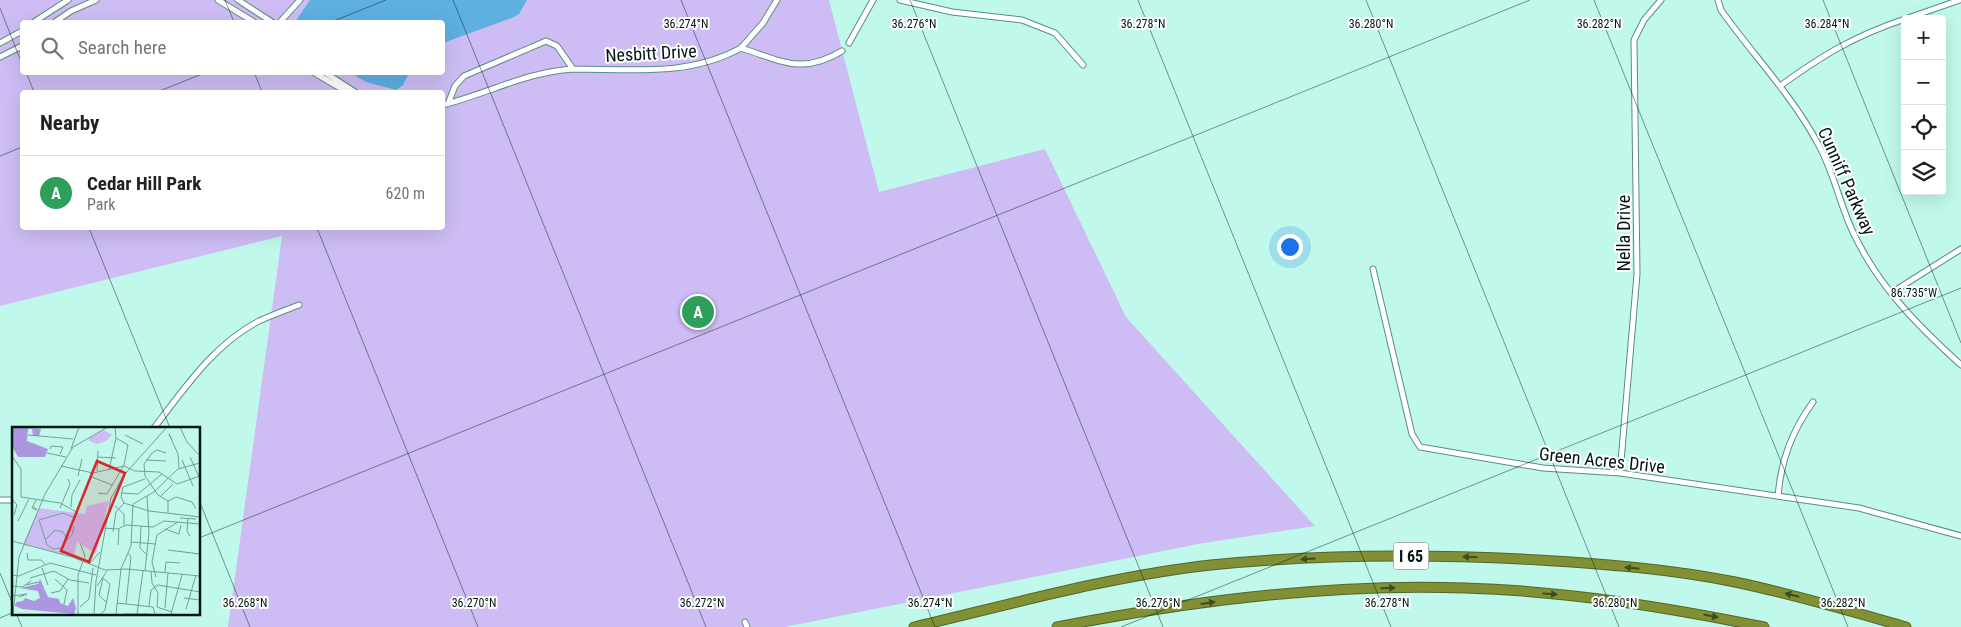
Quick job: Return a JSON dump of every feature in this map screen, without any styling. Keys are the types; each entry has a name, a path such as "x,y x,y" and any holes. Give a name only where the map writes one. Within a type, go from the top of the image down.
{"highway":[{"name":"I 65","path":"914,627 1102,583 1200,567 1382,555 1494,557 1664,571 1734,582 1795,596 1906,627"},
{"name":"I 65","path":"1056,627 1115,616 1237,599 1326,591 1419,587 1467,588 1590,597 1671,609 1764,627"}],"street":[{"path":"58,20 71,11 96,0"},
{"path":"218,0 251,20"},
{"path":"238,0 269,20"},
{"path":"282,20 300,0"},
{"path":"777,0 763,23 741,48 786,63 806,65 826,61 842,51"},
{"path":"849,42 873,0"},
{"path":"900,0 952,12 1022,20 1055,33 1082,65"},
{"name":"Nella Drive","path":"1620,473 1636,274 1634,40 1644,20 1661,0"},
{"name":"Cunniff Parkway","path":"1718,0 1721,10 1739,36 1780,86 1818,143 1851,229 1870,265 1914,322 1961,365"},
{"path":"1917,15 1960,0"},
{"path":"37,20 65,1 71,11"},
{"path":"1780,86 1828,52 1870,30 1901,20"},
{"path":"0,43 20,32"},
{"name":"Nesbitt Drive","path":"446,104 455,86 464,76 546,40 557,46 573,69"},
{"path":"0,57 20,47"},
{"name":"Nesbitt Drive","path":"446,104 522,78 573,69 686,68 708,64 741,48"},
{"path":"318,75 344,90"},
{"path":"329,75 352,90"},
{"path":"1891,293 1961,249"},
{"name":"Green Acres Drive","path":"1373,269 1412,434 1420,447 1543,468 1620,473 1858,508 1961,536"},
{"path":"155,427 197,372 226,343 259,321 299,305"},
{"path":"1778,496 1780,475 1789,442 1800,420 1813,402"}],"shaded area":[{"path":"0,0 829,0 879,192 1045,149 1126,317 1315,526 1198,544 785,627 228,627 282,236 0,306"}],"water":[{"path":"310,0 527,0 519,14 514,17 445,42 445,20 296,20"},
{"path":"354,75 408,75 403,85 396,90 366,82"}],"place":[{"name":"Cedar Hill Park","path":"698,312"}]}
